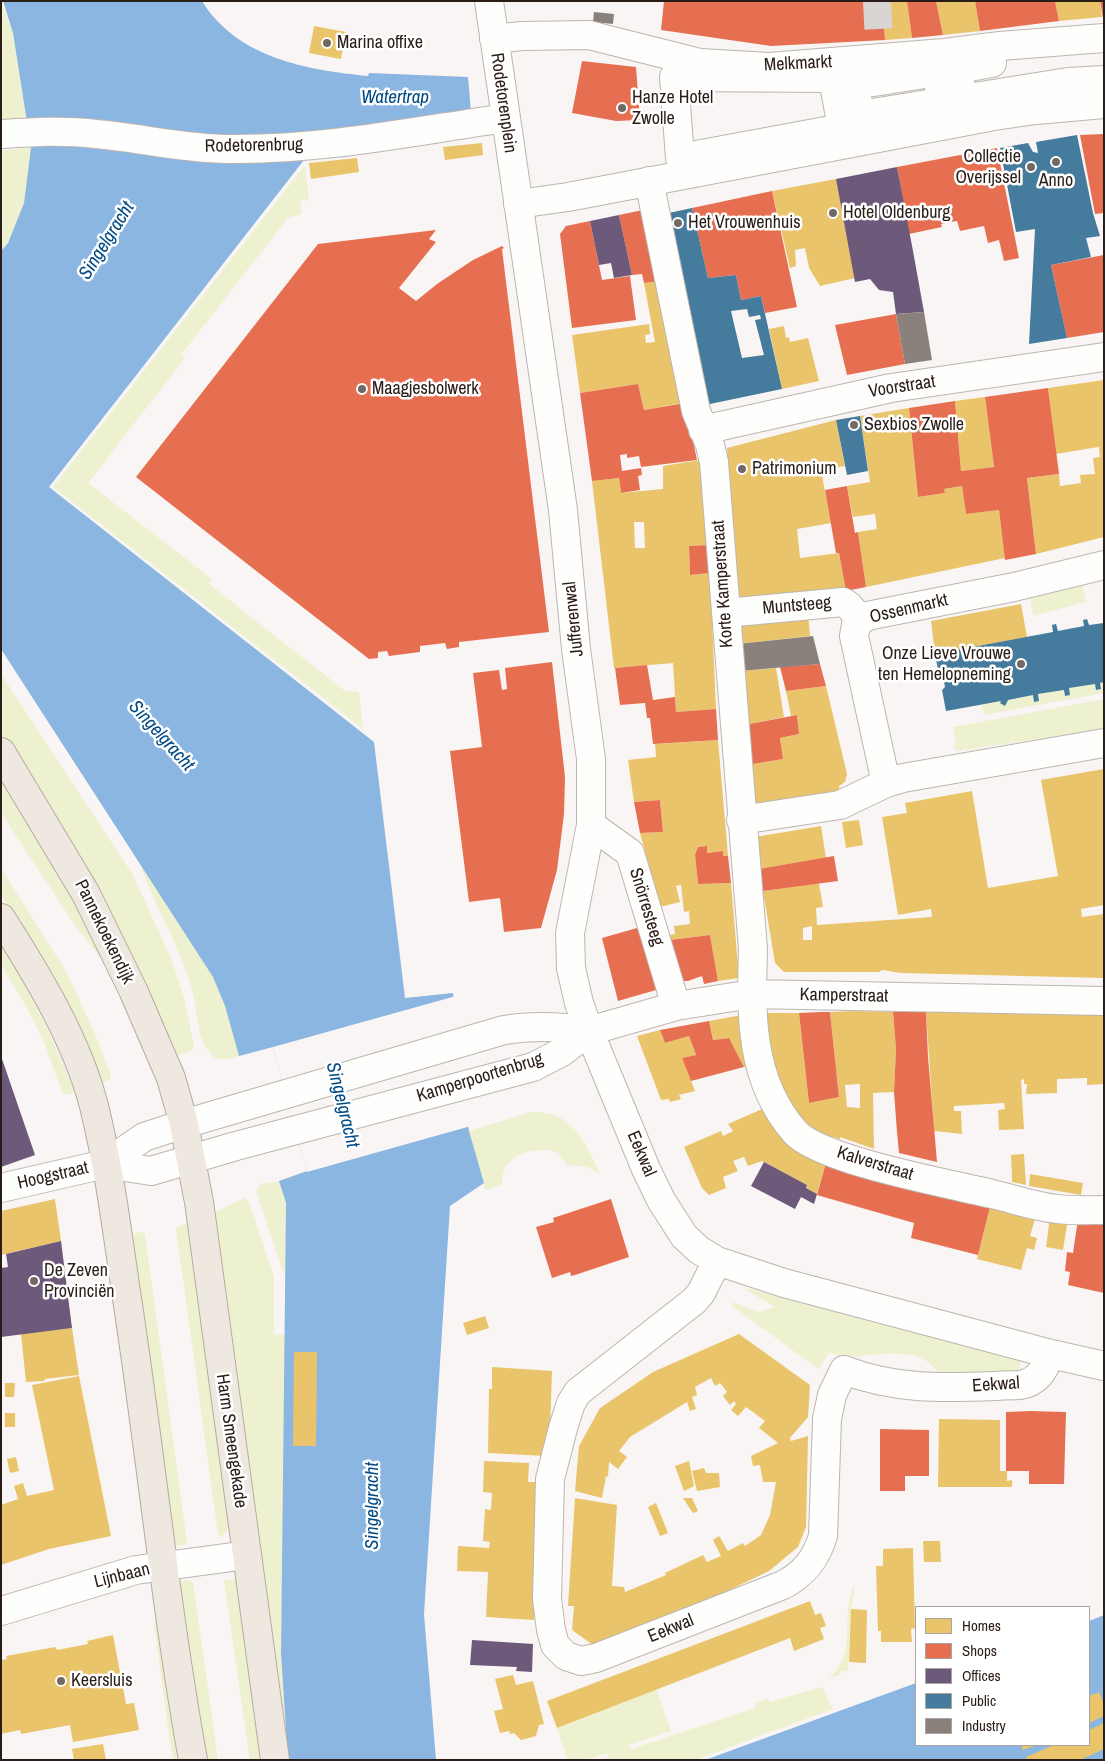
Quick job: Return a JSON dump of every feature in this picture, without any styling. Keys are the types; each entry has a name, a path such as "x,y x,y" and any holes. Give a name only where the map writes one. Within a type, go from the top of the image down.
{"main road":[{"name":"Pannekoekendijk","path":"1,752 39,812 104,928 170,1078 184,1124"},
{"path":"1,918 49,996 94,1105 133,1335 163,1566 193,1760"},
{"name":"Harm Smeengekade","path":"184,1124 199,1202 274,1760"}],"street":[{"name":"Rodetorenplein","path":"489,1 518,204"},
{"name":"Melkmarkt","path":"494,39 531,36 589,36 700,63 768,67 879,49 1104,38"},
{"path":"1104,50 1044,55 958,69 962,99 1068,82 1104,80"},
{"path":"674,77 833,78 842,128 680,158 674,77"},
{"path":"518,204 994,116 1104,104"},
{"name":"Rodetorenbrug","path":"1,134 94,133 194,147 230,149 308,145 506,118"},
{"name":"Korte Kamperstraat","path":"649,181 696,412 714,462 741,820 753,949 752,994"},
{"name":"Jufferenwal","path":"518,204 563,510 576,649 591,759 591,825 572,916 569,953 573,983 589,1031"},
{"name":"Voorstraat","path":"703,430 891,388 1104,357"},
{"name":"Ossenmarkt","path":"886,783 854,636 856,624 867,616 1014,587 1104,565"},
{"name":"Muntsteeg","path":"726,613 843,602 861,620"},
{"path":"741,820 840,805 886,783 945,769 1104,743"},
{"name":"Snörresteeg","path":"591,825 630,853 676,1006"},
{"name":"Kamperstraat","path":"589,1031 676,1006 752,994 1104,1001"},
{"name":"Kalverstraat","path":"752,994 752,1024 758,1063 764,1080 783,1114 801,1138 810,1143 882,1168 1058,1209 1104,1210"},
{"name":"Kamperpoortenbrug","path":"105,1164 144,1137 470,1040 525,1026 555,1025 589,1031"},
{"name":"Kamperpoortenbrug","path":"105,1164 151,1171 291,1131 533,1067 562,1052 589,1031"},
{"name":"Eekwal","path":"589,1031 661,1200 684,1236 699,1250 717,1261 784,1283 1051,1354 1104,1366"},
{"name":"Hoogstraat","path":"1,1188 105,1164"},
{"name":"Eekwal","path":"717,1261 701,1293 694,1301 586,1384 571,1403 550,1479 547,1599 552,1638 560,1651 574,1659 589,1661 605,1655 783,1585 806,1569 816,1553 823,1536 827,1419 832,1395 844,1370 865,1378 912,1387 1020,1385 1030,1382 1039,1376 1051,1354"},
{"name":"Lijnbaan","path":"1,1612 136,1570 247,1555"}],"green space":[{"path":"1,1 13,33 26,119 1,122"},
{"path":"31,146 30,173 25,202 15,228 1,251 1,151"},
{"path":"305,165 309,200 300,201 302,214 288,218 181,355 185,358 88,483 212,579 209,584 345,691 359,692 363,729 53,487"},
{"path":"1083,585 1086,602 1033,616 1030,598"},
{"path":"1,674 133,875 171,958 184,998 194,1045 193,1050 178,1055 167,1042 36,792 1,738"},
{"path":"1104,682 1104,693 984,715 982,705 1033,695 1034,702 1039,701 1038,694 1064,690 1065,696 1070,695 1069,688 1095,684 1097,690 1101,689 1100,683"},
{"path":"1104,699 1104,729 957,751 953,745 956,744 953,727"},
{"path":"1,765 34,817 111,970 76,927 1,813"},
{"path":"139,861 213,977 225,1006 239,1056 227,1060 215,1058 204,1045 199,1030 194,998 183,963 152,895"},
{"path":"1,868 66,971 96,1036 111,1076 110,1080 101,1083 13,914 1,895"},
{"path":"1,945 22,980 58,1052 74,1090 73,1093 64,1095 62,1092 44,1042 27,1008 1,965"},
{"path":"531,1112 558,1116 568,1123 583,1140 600,1175 588,1167 567,1165 558,1153 540,1150 530,1151 513,1159 507,1166 503,1174 503,1184 485,1190 469,1131"},
{"path":"279,1181 286,1203 286,1273 283,1273 256,1191 261,1184"},
{"path":"244,1198 249,1202 274,1277 274,1334 286,1335 281,1654 287,1737 278,1738 208,1216"},
{"path":"191,1221 230,1513 228,1529 221,1538 218,1535 176,1228"},
{"path":"143,1232 145,1234 187,1542 185,1545 171,1546 129,1234"},
{"path":"746,1288 1021,1361 1018,1372 939,1376 932,1366 922,1359 910,1355 882,1354 845,1358 830,1352 818,1369 732,1306 732,1302 758,1312 775,1307 746,1290"},
{"path":"233,1579 237,1581 267,1760 250,1760 249,1755 224,1580"},
{"path":"190,1580 193,1582 218,1760 199,1760 178,1581"},
{"path":"855,1584 851,1609 848,1671 842,1671 839,1675 828,1679 838,1668 843,1657 846,1645 848,1608"},
{"path":"162,1622 185,1760 174,1760 170,1742 154,1623"},
{"path":"822,1687 833,1709 695,1760 601,1760 609,1757 607,1753 586,1760 568,1760 557,1728 656,1689 671,1731 629,1745 631,1749 755,1708 755,1703 768,1698 770,1702"}],"water":[{"path":"3,1 202,1 217,20 234,36 275,58 298,65 368,76 369,73 468,77 471,112 374,124 376,151 304,160 49,487 374,742 405,998 453,993 469,1131 484,1183 450,1206 424,1614 436,1760 288,1760 281,1654 286,1203 279,1181 307,1171 273,1047 239,1056 225,1006 213,977 1,649 1,251 8,243 24,203 31,148 13,33"},
{"path":"1104,1615 1104,1760 705,1760 915,1683 915,1746 1090,1746 1090,1621"}],"pier":[{"path":"456,996 471,1126 307,1172 273,1047"}],"building: Homes":[{"path":"882,1 907,1 912,38 885,40"},
{"path":"936,1 975,1 980,31 943,35"},
{"path":"1055,1 1100,1 1102,17 1059,21"},
{"name":"Marina offixe","path":"314,26 346,32 341,59 309,53"},
{"path":"482,143 483,155 445,160 443,147"},
{"path":"357,158 359,172 311,179 309,163"},
{"path":"836,179 855,278 820,286 809,268 805,248 795,250 796,266 790,268 772,191"},
{"path":"660,281 682,403 644,410 638,384 580,393 572,335 649,324 650,334 645,335 646,343 655,342 644,283"},
{"path":"784,326 786,338 789,337 790,342 808,338 819,381 782,389 769,329"},
{"path":"1104,380 1104,446 1056,454 1048,388"},
{"path":"985,397 994,467 961,471 955,401"},
{"path":"909,408 918,497 945,493 944,489 962,486 966,514 999,510 1005,558 866,587 858,532 877,529 875,514 853,517 847,486 870,482 860,416"},
{"path":"836,420 845,466 821,470 831,523 797,529 800,558 839,553 846,591 737,604 727,448"},
{"path":"1104,446 1104,537 1036,554 1027,478 1059,474 1060,486 1081,483 1080,475 1095,474 1093,458 1100,457 1099,447"},
{"path":"700,460 709,545 689,546 690,575 710,573 716,709 676,712 673,663 614,668 592,481 619,478 621,493 663,489 663,466","holes":["634,522 644,522 645,548 635,548"]},
{"path":"1021,604 1027,637 935,654 931,621"},
{"path":"808,614 810,636 738,644 737,625"},
{"path":"776,668 784,717 744,725 740,671"},
{"path":"826,686 847,774 845,782 839,786 840,793 751,806 747,765 783,759 780,738 799,734 797,715 791,716 786,691"},
{"path":"718,740 728,856 723,856 723,851 707,853 707,846 698,847 695,855 698,884 731,883 739,978 718,981 710,935 670,940 669,935 675,934 674,926 690,924 689,911 684,912 681,885 676,886 680,902 660,907 640,833 663,832 660,800 634,802 628,760 656,757 655,744"},
{"path":"1104,769 1104,905 1081,909 1082,917 1104,914 1104,978 901,973 882,970 879,972 784,972 775,963 763,891 819,883 823,907 816,908 817,925 932,917 931,909 898,915 882,817 907,813 905,803 972,791 988,888 1058,876 1041,780","holes":["812,926 812,940 803,940 803,928"]},
{"path":"859,820 863,845 846,848 842,822"},
{"path":"821,826 826,858 759,869 755,837"},
{"path":"926,1011 1104,1014 1104,1084 1087,1085 1087,1078 1057,1079 1057,1093 1026,1094 1027,1084 1024,1084 1024,1079 1021,1080 1024,1129 999,1130 998,1110 1005,1109 1004,1103 954,1106 954,1111 961,1111 962,1134 934,1131"},
{"path":"830,1012 893,1012 896,1049 894,1092 873,1093 874,1149 840,1137 840,1139 802,1129 771,1077 762,1013 799,1013 809,1103 839,1097","holes":["860,1084 860,1108 847,1107 845,1085"]},
{"path":"742,1015 750,1066 744,1067 729,1038 713,1040 709,1021"},
{"path":"660,1030 665,1043 689,1036 696,1055 682,1058 695,1091 679,1095 681,1099 670,1102 669,1099 661,1100 637,1036"},
{"path":"769,1106 827,1159 817,1194 806,1188 807,1185 762,1161 748,1166 744,1157 733,1161 738,1171 723,1177 726,1188 709,1195 702,1188 684,1147 721,1131 723,1136 733,1131 728,1124"},
{"path":"1024,1154 1026,1185 1012,1182 1011,1155"},
{"path":"1030,1174 1083,1183 1081,1195 1029,1186"},
{"path":"55,1199 61,1241 1,1255 1,1211"},
{"path":"991,1203 1035,1219 1030,1236 1037,1238 1034,1250 1027,1248 1021,1270 977,1259"},
{"path":"1050,1217 1068,1219 1063,1250 1046,1247"},
{"path":"485,1316 489,1328 467,1335 463,1323"},
{"path":"72,1328 79,1375 26,1382 21,1334"},
{"path":"739,1334 810,1385 808,1417 790,1438 791,1441 808,1436 806,1527 798,1547 769,1571 742,1584 681,1612 593,1645 572,1630 574,1606 568,1606 575,1498 617,1505 612,1586 624,1587 625,1592 666,1575 665,1573 703,1555 707,1562 721,1556 713,1540 719,1536 728,1551 743,1543 745,1546 761,1535 770,1515 776,1482 763,1482 760,1465 753,1466 751,1456 778,1443 759,1428 765,1421 746,1407 738,1416 731,1410 736,1404 734,1401 730,1405 723,1396 727,1392 720,1383 715,1386 711,1378 695,1387 697,1395 692,1397 696,1409 690,1411 687,1402 630,1437 619,1451 627,1457 618,1469 609,1462 608,1477 606,1476 602,1498 575,1491 579,1446 600,1408 653,1372"},
{"path":"294,1352 317,1352 316,1446 293,1446"},
{"path":"492,1367 552,1371 550,1433 546,1456 488,1453 489,1389 492,1389"},
{"path":"79,1376 111,1536 49,1549 1,1565 1,1505 18,1499 14,1486 23,1483 27,1496 54,1490 32,1385"},
{"path":"5,1383 15,1383 14,1397 5,1397"},
{"path":"5,1413 15,1413 15,1427 5,1427"},
{"path":"939,1419 1000,1420 1000,1471 1007,1471 1007,1481 1012,1480 1012,1487 938,1487"},
{"path":"16,1457 19,1471 10,1473 7,1459"},
{"path":"484,1461 529,1463 528,1482 541,1482 534,1620 486,1617 488,1572 457,1571 458,1546 489,1548 490,1542 483,1541 485,1509 491,1510 492,1493 483,1492"},
{"path":"689,1461 694,1486 684,1491 675,1466"},
{"path":"704,1468 706,1473 719,1473 720,1487 697,1491 692,1471"},
{"path":"683,1498 692,1498 698,1511 693,1513"},
{"path":"656,1503 668,1533 660,1536 648,1507"},
{"path":"923,1541 940,1541 941,1562 924,1562"},
{"path":"913,1548 915,1628 911,1629 912,1642 881,1642 881,1631 878,1631 876,1566 883,1566 883,1549"},
{"path":"810,1601 815,1615 821,1613 826,1626 820,1628 824,1639 794,1651 790,1638 557,1728 547,1701"},
{"path":"851,1609 867,1610 866,1663 849,1662"},
{"name":"Keersluis","path":"113,1635 126,1704 134,1703 139,1730 73,1742 70,1725 21,1734 20,1730 1,1734 1,1660 7,1659 6,1656 55,1647 57,1650 88,1644 87,1641"},
{"path":"513,1675 516,1685 533,1681 544,1724 539,1725 536,1736 521,1740 514,1733 510,1734 509,1731 500,1733 494,1711 503,1709 495,1679"},
{"path":"1099,1692 1104,1704 1104,1716 1090,1723 1090,1696"},
{"path":"1104,1723 1104,1749 1080,1760 1027,1760 1026,1757 1052,1746 1090,1746 1090,1730"},
{"path":"103,1744 106,1760 74,1760 72,1749"},
{"path":"1021,1746 1034,1746 1023,1750"}],"building: Shops":[{"path":"664,1 873,1 873,4 882,3 885,40 771,46 661,30"},
{"path":"907,1 936,1 943,35 912,38"},
{"path":"975,1 1055,1 1059,21 980,31"},
{"path":"1100,1 1104,1 1104,18 1103,18"},
{"path":"582,61 636,67 640,120 616,121 572,113"},
{"path":"1103,134 1104,213 1095,214 1080,135"},
{"path":"997,148 1019,258 1004,261 999,240 988,243 984,226 960,231 957,221 941,224 942,227 909,234 897,167"},
{"path":"772,191 797,307 765,313 761,296 741,300 736,275 708,278 692,208"},
{"path":"643,210 660,281 644,283 642,274 632,275 619,215"},
{"path":"590,221 602,280 630,276 636,320 572,328 560,234 566,226"},
{"name":"Maagjesbolwerk","path":"436,230 429,239 436,242 399,288 416,301 437,284 473,260 502,246 504,248 502,249 549,632 459,642 459,647 447,649 445,643 420,646 420,652 389,656 387,651 378,652 378,658 369,659 136,477 318,244"},
{"path":"1104,255 1104,332 1067,338 1051,265"},
{"path":"896,314 905,364 847,375 835,325"},
{"path":"638,384 644,410 685,403 697,460 641,467 639,456 627,458 627,454 620,455 622,471 641,468 642,475 638,476 640,490 621,493 619,478 592,481 580,393"},
{"path":"1048,388 1059,474 1027,478 1036,554 1005,560 999,510 966,514 962,486 944,489 945,493 918,497 909,408 955,401 961,471 994,467 985,397"},
{"path":"847,486 855,533 858,532 866,587 846,591 839,553 836,553 825,490"},
{"path":"709,545 710,573 690,575 689,546"},
{"path":"552,662 565,777 564,814 557,870 541,928 504,932 500,898 469,902 450,751 482,747 473,673 499,670 502,690 507,689 505,668"},
{"path":"820,664 826,686 786,691 780,667"},
{"path":"647,665 653,700 675,697 676,712 716,709 718,740 653,744 650,718 647,718 645,703 620,705 615,668"},
{"path":"797,715 799,734 780,738 783,759 747,765 744,725"},
{"path":"660,800 663,832 640,833 634,802"},
{"path":"707,846 707,853 723,851 723,856 728,856 731,883 698,884 695,855 698,847"},
{"path":"834,856 838,881 763,891 759,869"},
{"path":"644,926 663,988 618,1001 602,938"},
{"path":"710,935 718,981 704,984 702,976 688,981 681,981 670,940"},
{"path":"926,1011 937,1162 899,1153 894,1092 896,1049 893,1012"},
{"path":"830,1012 839,1097 809,1103 799,1013"},
{"path":"709,1021 713,1040 729,1038 744,1067 691,1081 682,1058 696,1055 689,1036 665,1043 660,1030"},
{"path":"1,1058 34,1155 1,1166"},
{"path":"827,1159 991,1203 978,1255 911,1238 914,1223 817,1195"},
{"path":"611,1199 629,1257 575,1275 571,1276 570,1272 552,1278 536,1227 554,1222 553,1218"},
{"path":"1078,1219 1104,1219 1104,1293 1068,1285 1070,1272 1065,1271 1067,1252 1073,1253"},
{"path":"1006,1412 1066,1412 1064,1484 1029,1484 1029,1471 1006,1471"},
{"path":"880,1429 929,1430 929,1476 905,1476 905,1491 880,1491"}],"building: Offices":[{"path":"897,167 924,312 896,314 893,292 879,290 870,279 855,282 836,179"},
{"path":"619,215 632,275 614,278 611,263 599,265 590,221"},
{"path":"1,1056 35,1155 1,1167"},
{"path":"764,1162 807,1185 806,1188 817,1194 814,1204 801,1197 795,1209 751,1186"},
{"path":"61,1241 72,1328 1,1337 1,1268 8,1267 6,1254"},
{"path":"472,1640 533,1644 532,1672 516,1671 517,1667 470,1665"}],"building: Public":[{"path":"1077,135 1093,213 1100,236 1086,238 1091,257 1051,265 1067,338 1029,344 1035,229 1016,232 1000,148 1028,143 1033,152 1038,153 1036,142"},
{"name":"Het Vrouwenhuis","path":"692,208 708,278 736,275 741,300 761,296 782,389 705,405 664,214","holes":["747,309 749,317 760,315 761,319 755,320 764,355 742,358 731,311"]},
{"path":"860,416 868,471 847,475 836,420"},
{"name":"Onze Lieve Vrouwe ten Hemelopneming","path":"1087,619 1089,625 1104,623 1104,682 1100,683 1101,689 1096,690 1095,684 1069,688 1070,695 1065,696 1064,690 1038,694 1039,701 1034,702 1033,695 1008,700 1005,706 1000,703 1001,701 946,711 942,690 945,687 943,677 939,675 935,654 1053,632 1052,625 1056,624 1058,631 1084,626 1083,620"}],"building: Industry":[{"path":"594,12 614,14 613,24 593,22"},
{"path":"924,312 932,360 905,364 896,314"},
{"path":"813,636 820,664 740,671 738,644"}],"tunnel":[{"path":"877,1 879,40"}],"place":[{"name":"Marina offixe","path":"327,43"},
{"name":"Hanze Hotel Zwolle","path":"622,108"},
{"name":"Anno","path":"1056,162"},
{"name":"Collectie Overijssel","path":"1031,167"},
{"name":"Hotel Oldenburg","path":"833,213"},
{"name":"Het Vrouwenhuis","path":"678,223"},
{"name":"Maagjesbolwerk","path":"362,389"},
{"name":"Sexbios Zwolle","path":"854,425"},
{"name":"Patrimonium","path":"742,469"},
{"name":"Onze Lieve Vrouwe ten Hemelopneming","path":"1021,664"},
{"name":"De Zeven Provinciën","path":"34,1281"},
{"name":"Keersluis","path":"61,1681"}],"water label":[{"name":"Watertrap","path":"395,98"},
{"name":"Singelgracht","path":"107,241"},
{"name":"Singelgracht","path":"161,736"},
{"name":"Singelgracht","path":"342,1105"},
{"name":"Singelgracht","path":"373,1506"}]}
